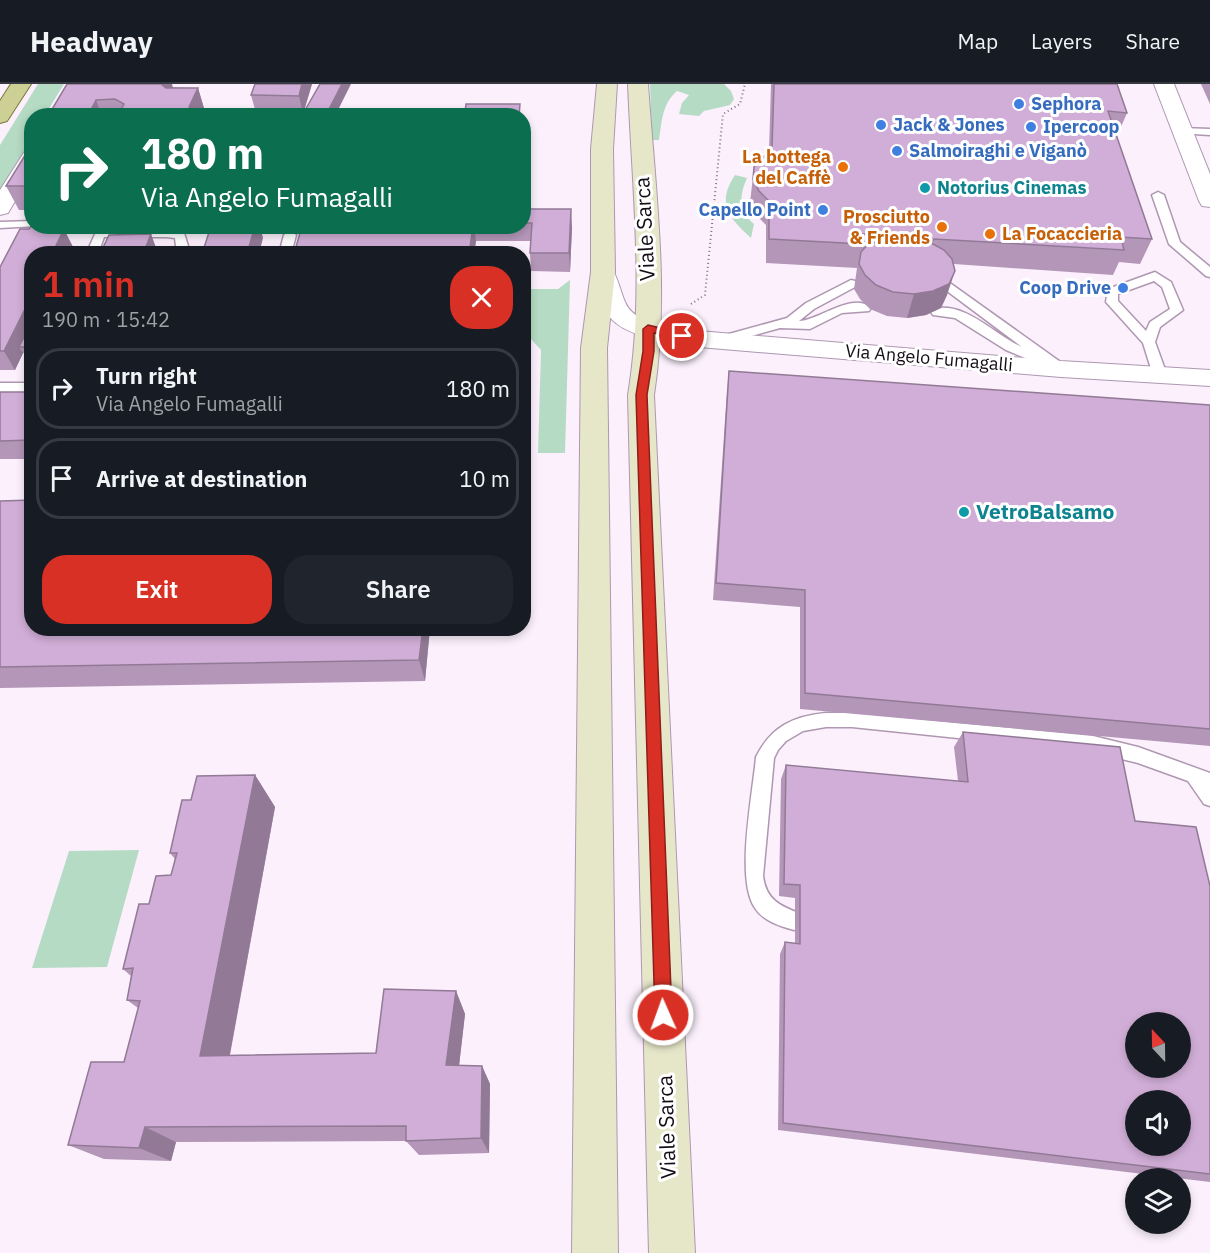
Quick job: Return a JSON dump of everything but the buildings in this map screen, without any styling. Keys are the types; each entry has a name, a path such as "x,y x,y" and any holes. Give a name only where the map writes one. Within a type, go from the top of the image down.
{"main road":[{"path":"0,117 21,84"}],"street":[{"name":"Viale Sarca","path":"595,1253 594,348 603,272 602,149 607,84"},
{"name":"Viale Sarca","path":"638,84 647,247 648,329 648,351 641,395 672,1253"},
{"path":"1164,84 1210,201"},
{"path":"0,208 24,168"},
{"name":"Via Angelo Fumagalli","path":"603,272 618,313 648,329 687,338 1061,369 1210,378"}],"lane":[{"path":"1181,131 1210,132"},
{"path":"1158,195 1175,244 1210,273"},
{"path":"0,225 24,224"},
{"path":"171,234 180,236 182,246"},
{"path":"287,246 290,235"},
{"path":"1149,342 1154,325 1178,310 1167,285 1155,276 1112,292 1112,302 1149,342 1160,375"},
{"path":"719,341 795,319 810,306 851,284"},
{"path":"947,285 1061,369"},
{"path":"769,327 810,325 840,309 865,308"},
{"path":"938,312 958,314 1011,347 1061,369"},
{"path":"0,388 24,388"},
{"path":"794,921 763,906 754,887 754,876 765,757 772,740 797,725 828,720 852,720 1063,740 1137,755 1202,778 1210,798"}],"path":[{"path":"691,304 705,295 723,114 737,108 742,101 745,84"}],"green space":[{"path":"38,84 64,84 49,108 24,108 24,151 0,193 0,145"},
{"path":"650,84 724,84 731,91 734,99 730,105 704,111 699,116 679,114 682,103 689,95 677,91 668,101 659,140 652,140"},
{"path":"735,175 747,178 741,197 745,214 754,224 751,238 731,217 728,210 726,194"},
{"path":"570,280 565,453 538,453 541,350 531,339 531,289 558,289"},
{"path":"139,850 107,967 32,968 69,851"}],"place":[{"name":"Sephora","path":"1019,104"},
{"name":"Jack & Jones","path":"881,125"},
{"name":"Ipercoop","path":"1031,127"},
{"name":"Salmoiraghi e Viganò","path":"897,151"},
{"name":"La bottega del Caffè","path":"843,167"},
{"name":"Notorius Cinemas","path":"925,188"},
{"name":"Capello Point","path":"823,210"},
{"name":"Prosciutto & Friends","path":"942,227"},
{"name":"La Focaccieria","path":"990,234"},
{"name":"Coop Drive","path":"1123,288"},
{"name":"VetroBalsamo","path":"964,512"}],"route":[{"path":"663,1015 641,395 648,351 648,329 682,336"}]}
